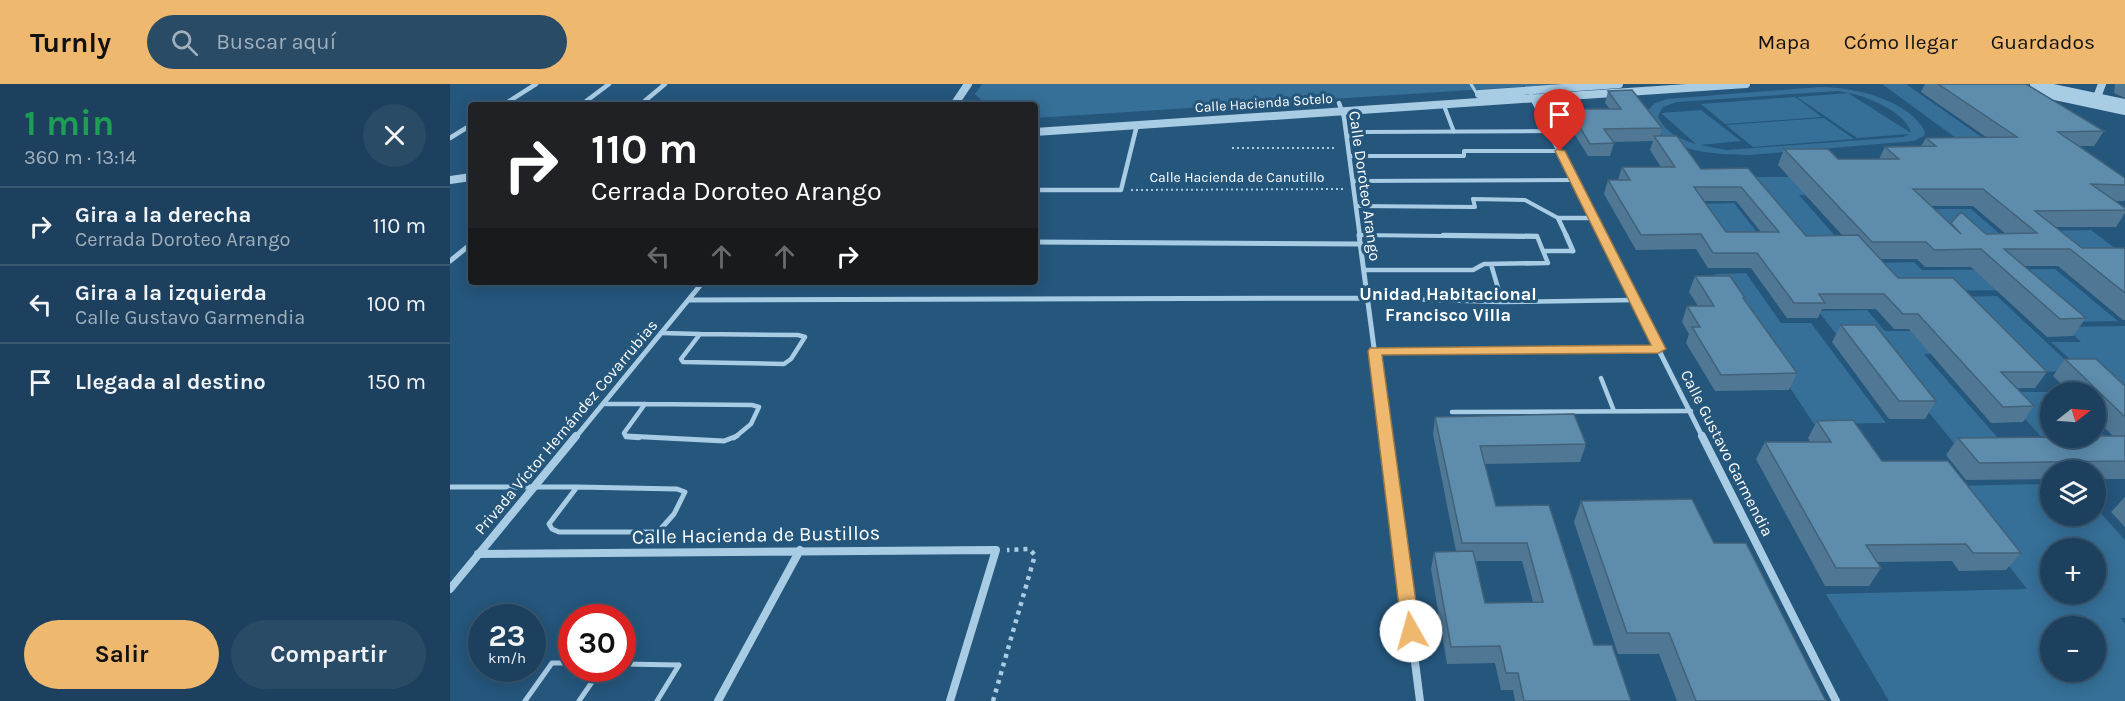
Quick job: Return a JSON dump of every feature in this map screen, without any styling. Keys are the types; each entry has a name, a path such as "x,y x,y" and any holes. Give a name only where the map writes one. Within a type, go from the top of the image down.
{"street":[{"path":"508,102 537,84"},
{"path":"585,102 609,84"},
{"path":"644,102 665,84"},
{"path":"956,102 968,84"},
{"name":"Calle Hacienda Sotelo","path":"1038,132 1619,84"},
{"name":"Calle Hacienda Sotelo","path":"1038,125 1340,107 1443,104 1746,84"},
{"path":"2034,84 2125,103"},
{"path":"2097,97 2102,84"},
{"name":"Calle Gustavo Garmendia","path":"1527,90 1575,180 1836,701"},
{"path":"2028,91 2125,111"},
{"path":"1443,104 1454,132"},
{"name":"Calle Doroteo Arango","path":"1340,107 1347,136 1420,701"},
{"name":"Calle Hacienda de Canutillo","path":"1121,190 1137,124"},
{"path":"450,138 468,127"},
{"path":"1347,136 1364,136 1363,132 1550,131"},
{"path":"1349,156 1464,156 1464,151 1560,151"},
{"path":"450,180 468,177"},
{"path":"1353,181 1575,180"},
{"path":"1038,190 1121,190"},
{"path":"1356,206 1475,207 1473,200 1525,200 1558,218 1593,218"},
{"path":"1543,251 1573,251 1558,218"},
{"path":"1359,235 1537,236 1548,263 1484,264 1473,270 1364,270"},
{"path":"1038,243 1361,244"},
{"path":"450,261 468,246"},
{"path":"1491,264 1502,302"},
{"name":"Privada Víctor Hernández Covarrubias","path":"450,589 701,285"},
{"path":"689,300 1368,298 1502,302 1635,300"},
{"path":"1375,351 1659,349"},
{"path":"718,701 800,550"},
{"path":"950,701 996,550"},
{"name":"Calle Hacienda de Bustillos","path":"478,554 996,550"}],"lane":[{"path":"1472,84 1477,94"},
{"path":"662,333 700,333 798,335 804,338 791,359 784,364 683,362 681,359 683,354 700,333"},
{"path":"1601,378 1614,411"},
{"path":"603,404 645,404 759,406 759,412 743,433 735,439 724,441 626,437 624,433 626,427 645,404"},
{"path":"1452,412 1691,411"},
{"path":"450,487 578,486 678,489 685,492 683,499 658,532 559,532 552,529 549,524 553,517 578,486"},
{"path":"525,701 552,663 558,663"},
{"path":"636,664 679,665 657,701"},
{"path":"579,701 592,682"}],"path":[{"path":"1232,148 1348,148"},
{"name":"Calle Hacienda de Canutillo","path":"1121,190 1354,189"},
{"path":"993,701 1035,555 1033,551 996,550"}],"shaded area":[{"path":"982,84 1565,84 1038,118 1038,102 983,102 975,94"},
{"path":"1882,84 1906,84 1997,148 1971,149"},
{"path":"1832,87 1863,92 1894,103 1918,121 1925,132 1924,136 1914,141 1750,155 1713,153 1686,148 1663,137 1655,129 1646,112 1655,103 1667,99","holes":["1838,91 1848,93 1797,97 1857,138 1910,134 1903,137 1726,150 1700,145 1741,141 1701,110 1661,113 1696,144 1673,134 1658,116 1663,107 1677,102","1848,93 1894,112 1908,126 1911,133"]},
{"path":"1795,97 1822,117 1725,124 1701,104"},
{"path":"1824,118 1854,139 1753,147 1726,125"},
{"path":"1743,177 1847,177 1833,195 1799,195 1845,247 1800,247"},
{"path":"1734,203 1767,245 1724,245 1694,204"},
{"path":"1913,209 1971,209 2014,246 1953,247"},
{"path":"2091,230 2125,256 2070,262 2031,231"},
{"path":"1914,262 1922,270 2055,269 2118,321 2060,322 2025,290 1894,291 1868,263"},
{"path":"1746,273 1781,323 1811,323 1886,423 1814,424 1715,274"},
{"path":"1997,296 2077,371 2028,372 1953,297"},
{"path":"1867,310 1885,331 1945,331 1965,353 1924,354 2005,446 1957,447 1869,339 1840,339 1818,311"},
{"path":"2125,326 2125,409 2106,392 2106,382 2095,382 2051,342 2081,342 2065,327"},
{"path":"2001,392 2040,392 2040,436"},
{"path":"2106,437 2117,449 2051,448 2106,448"},
{"path":"2040,484 2040,526 2106,526 2106,519 2125,540 2125,618 2121,618 2125,624 2125,701 1889,701 1826,594 2027,589 1946,486"}],"building":[{"path":"1938,84 2026,84 2104,131 2058,132 2125,178 2125,185 2091,184 2125,210 2035,211 2082,248 2125,248 2125,293 2070,249 2004,249 2086,318 2060,319 1981,249 1934,250 1926,242 1872,242 1784,149 1828,149 1838,159 1899,159 1885,147 1936,146 1926,138 2017,137","holes":["1913,189 1983,189 2037,233 1986,234 1961,212 1951,223 1961,234"]},
{"path":"1632,90 1662,128 1604,129 1614,143 1590,144 1569,109 1621,109 1608,91"},
{"path":"1654,136 1677,136 1701,169 1748,168 1806,236 1858,235 1898,278 1953,278 2047,372 2001,372 2034,406 2003,407 1918,314 1903,314 1884,294 1819,294 1825,303 1794,303 1757,253 1713,253 1701,234 1641,235 1608,180 1630,180 1622,167 1675,167","holes":["1694,187 1741,187 1779,232 1726,232"]},
{"path":"1695,276 1730,276 1745,298 1743,298 1797,373 1721,375 1692,327 1700,327 1687,306 1714,306"},
{"path":"1841,325 1875,325 1936,401 1899,401"},
{"path":"2065,359 2096,359 2125,386 2125,417 2106,399 2106,382 2089,382"},
{"path":"1574,414 1586,444 1480,446 1496,506 1549,505 1594,645 1612,645 1631,701 1524,701 1518,673 1506,673 1500,646 1451,647 1434,552 1473,551 1485,603 1543,602 1527,543 1462,543 1435,417"},
{"path":"1853,420 1882,461 1948,461 2021,553 1973,553 1966,544 1866,545 1881,568 1836,568 1765,442 1831,442 1817,421"},
{"path":"2106,436 2125,436 2125,461 2040,460 2040,462 1979,463 1958,438 2040,437 2040,448 2106,448"},
{"path":"1692,499 1714,543 1746,543 1826,701 1696,701 1669,633 1627,633 1581,501"}],"district":[{"name":"Unidad Habitacional Francisco Villa","path":"1448,304"}],"route":[{"path":"1411,631 1375,351 1659,349 1560,151"}]}
